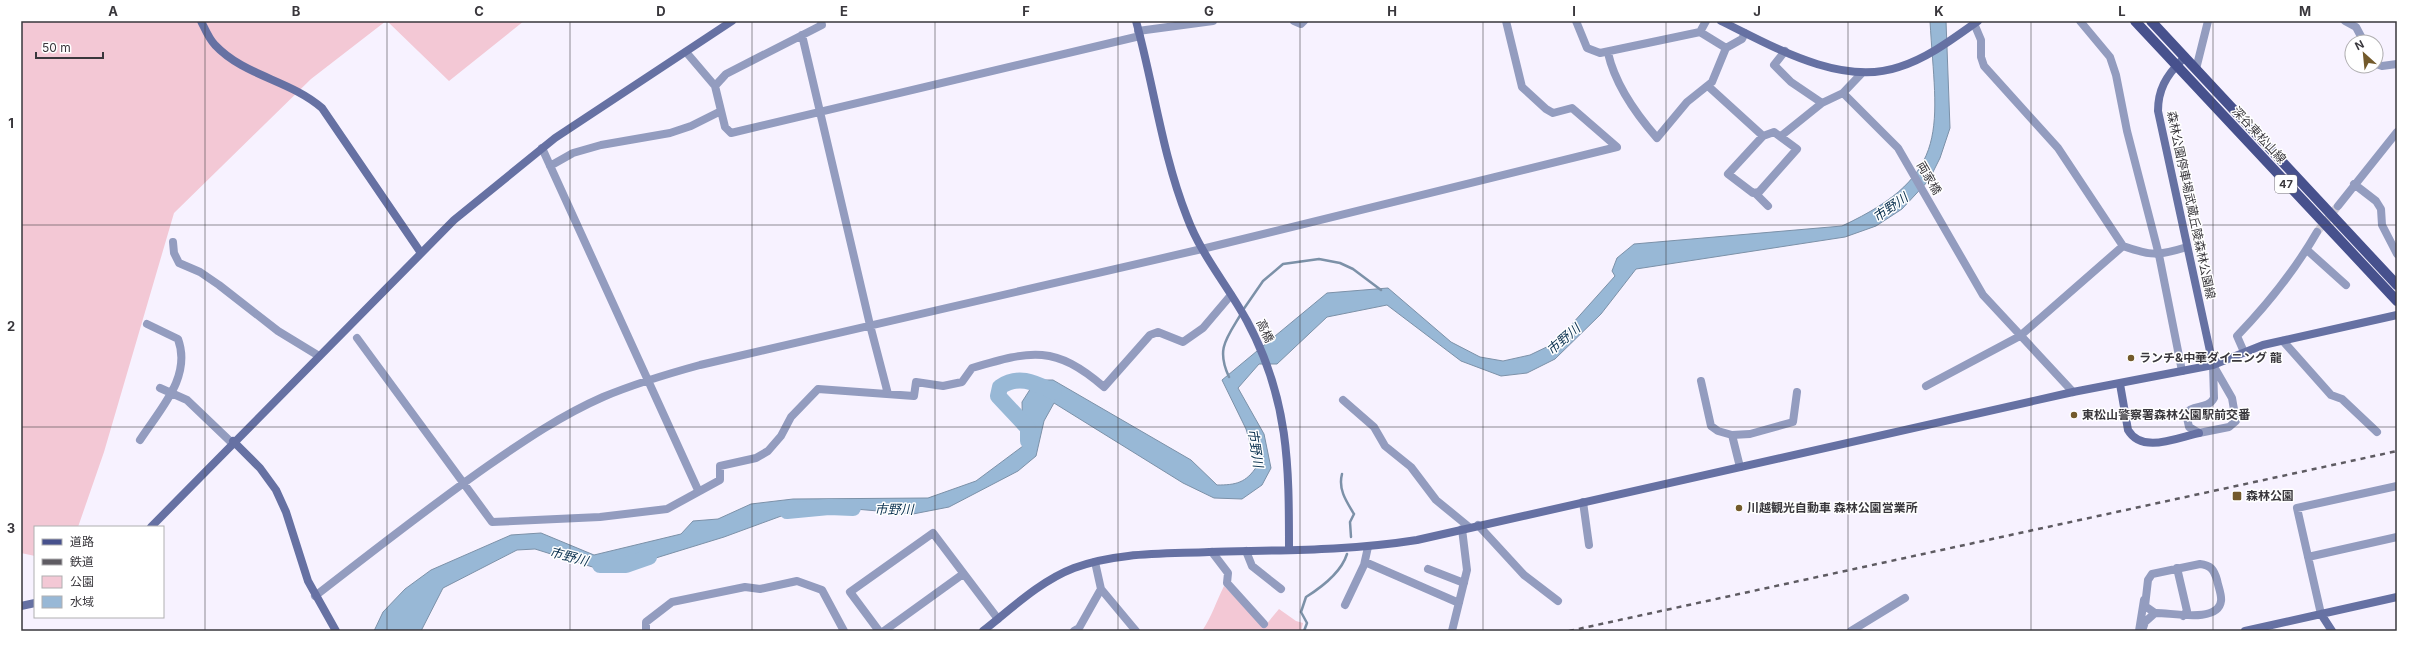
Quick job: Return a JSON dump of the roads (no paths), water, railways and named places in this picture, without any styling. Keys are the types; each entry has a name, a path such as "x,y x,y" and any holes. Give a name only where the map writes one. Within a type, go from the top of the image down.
{"main road":[{"name":"深谷東松山線","path":"2135,21 2397,301"},
{"name":"深谷東松山線","path":"2151,21 2397,285"}],"street":[{"path":"201,21 214,44 235,63 310,97 322,108 421,253"},
{"path":"152,526 232,442 454,220 542,148 732,21"},
{"path":"715,86 726,74 822,24 821,21"},
{"name":"高橋","path":"1136,21 1163,142 1178,194 1202,249 1247,321 1273,380 1285,434 1289,472 1289,550"},
{"path":"686,52 715,86 725,128 731,133 1139,34 1213,21"},
{"path":"1294,21 1301,24 1304,21"},
{"path":"315,596 462,484 522,442 563,417 602,398 648,379 700,365 870,325 1202,249 1617,147 1572,108 1553,113 1546,109 1522,88 1506,21"},
{"path":"1576,21 1588,48 1592,51 1608,53 1700,32 1726,48"},
{"path":"1700,32 1706,21"},
{"path":"1721,21 1785,51 1842,72 1862,73 1887,70 1912,62 1965,30 1975,22 1981,40 1981,57 1984,66 2058,148 2123,246 2136,251 2159,255 2187,247"},
{"path":"2080,21 2110,57 2159,255 2182,371"},
{"path":"2196,69 2208,21"},
{"path":"2345,21 2356,27 2360,34"},
{"path":"1608,53 1615,73 1628,100 1641,121 1656,138 1687,102 1708,86 1719,69 1726,48 1742,39 1746,33"},
{"path":"802,35 870,325 888,394"},
{"path":"1785,51 1774,65 1791,82 1822,103"},
{"name":"森林公園停車場武蔵丘陵森林公園線","path":"2185,57 2176,66 2161,87 2158,98 2158,111 2213,365"},
{"path":"2384,66 2397,64"},
{"path":"1781,136 1822,103 1842,93 1862,73"},
{"path":"1708,86 1763,136"},
{"name":"両家橋","path":"1842,93 1898,148 1983,294 2073,392"},
{"path":"550,166 573,153 601,144 670,133 691,126 721,111"},
{"path":"1756,194 1797,149 1774,132 1763,136 1728,174 1756,194 1768,206"},
{"path":"2338,206 2354,184 2397,132"},
{"path":"542,148 698,490"},
{"path":"2354,184 2376,201 2382,209 2382,225 2397,254"},
{"path":"2244,352 2237,336 2264,309 2307,250 2318,232"},
{"path":"173,242 174,253 179,263 200,272 278,331 319,356"},
{"path":"1926,386 2020,336 2123,246"},
{"path":"2307,250 2346,285"},
{"path":"357,338 462,484 492,522 600,517 667,509 698,490 720,480 720,466 756,458 768,451 781,436 792,416 818,389 914,396 916,382 943,386 950,385 962,382 972,368 1038,353 1057,356 1080,367 1104,387 1150,335 1158,332 1183,342 1203,328 1231,295"},
{"path":"982,631 1052,578 1074,568 1095,562 1149,554 1368,546 1417,540 1478,525 2073,392 2213,365 2244,352 2283,341 2397,315"},
{"path":"140,440 171,393 181,373 183,361 180,344 174,335 147,324"},
{"path":"2283,341 2331,395 2342,399 2377,432"},
{"path":"2183,437 2188,432 2189,427 2186,416 2188,410 2207,406 2214,398 2213,365"},
{"path":"2120,384 2128,430 2132,436 2149,444 2198,434 2229,427 2236,421 2232,398 2213,365"},
{"path":"1701,381 1711,426 1718,431 1732,435 1750,434 1793,422 1797,392"},
{"path":"160,388 187,400 260,468 276,490 286,512 308,581 315,596 336,631"},
{"path":"1343,400 1374,427 1385,446 1411,467 1436,500 1465,528 1467,570 1452,631"},
{"path":"2189,427 2198,434"},
{"path":"1732,435 1740,466"},
{"path":"2332,631 2321,614 2298,508 2397,486"},
{"path":"1583,502 1589,545"},
{"path":"1478,525 1524,575 1558,601"},
{"path":"879,631 850,592 933,533 998,619"},
{"path":"2308,557 2397,537"},
{"path":"1345,605 1365,562 1368,546"},
{"path":"1246,551 1252,566 1281,589"},
{"path":"1212,552 1228,573 1227,583 1264,624"},
{"path":"1095,562 1102,589 1136,631"},
{"path":"1365,562 1459,603"},
{"path":"2140,631 2148,580 2152,574 2200,564 2211,567 2215,572 2221,600 2218,608 2213,611 2192,616 2183,616 2155,613 2145,606 2145,600"},
{"path":"2177,568 2187,611 2183,616"},
{"path":"1428,569 1464,583"},
{"path":"884,631 963,574"},
{"path":"646,631 646,622 672,602 745,587 760,589 797,581 822,590 844,631"},
{"path":"1078,630 1102,589"},
{"path":"1851,631 1905,598"},
{"path":"2244,631 2397,598"},
{"path":"21,606 34,603"},
{"path":"2140,631 2145,622 2155,613"}],"water":[{"path":"1930,21 1946,21 1950,128 1940,158 1929,180 1902,209 1876,226 1845,237 1636,269 1601,314 1555,359 1527,373 1501,376 1461,361 1387,305 1327,317 1277,364 1259,364 1238,388 1264,434 1271,468 1262,485 1242,499 1214,498 1183,483 1054,403 1044,421 1036,456 1018,471 949,507 913,514 820,506 784,515 724,537 646,561 599,569 535,549 517,550 443,588 421,631 374,631 383,612 405,589 431,570 511,535 541,533 594,555 681,534 693,521 718,519 751,504 793,499 928,498 976,481 1023,446 1022,402 1036,380 1053,380 1191,460 1217,485 1240,482 1249,476 1257,466 1246,429 1222,380 1327,293 1388,288 1451,342 1480,357 1503,361 1530,355 1555,343 1615,276 1612,271 1617,258 1634,244 1842,226 1878,207 1904,187 1921,166 1930,144 1934,119 1935,90"}],"waterway":[{"path":"1243,310 1263,281 1283,264 1319,259 1340,263 1353,269 1381,290"},
{"path":"1229,377 1223,359 1224,344 1241,314"},
{"name":"市野川","path":"1028,441 1028,428 998,396 1000,387 1007,383 1020,380 1034,383 1054,392"},
{"path":"1342,474 1342,490 1354,514 1350,522 1351,537"},
{"name":"市野川","path":"787,511 829,507 853,508"},
{"path":"1304,631 1307,623 1301,612 1306,597 1318,589 1336,573 1347,554"},
{"name":"市野川","path":"600,565 626,565 649,557"}],"tunnel":[{"path":"2317,232 2338,206"}],"railway":[{"path":"1569,631 2397,451"}],"place":[{"name":"ランチ&中華ダイニング 龍","path":"2131,358"},
{"name":"東松山警察署森林公園駅前交番","path":"2074,415"},
{"name":"森林公園","path":"2237,496"},
{"name":"川越観光自動車 森林公園営業所","path":"1739,508"}]}
